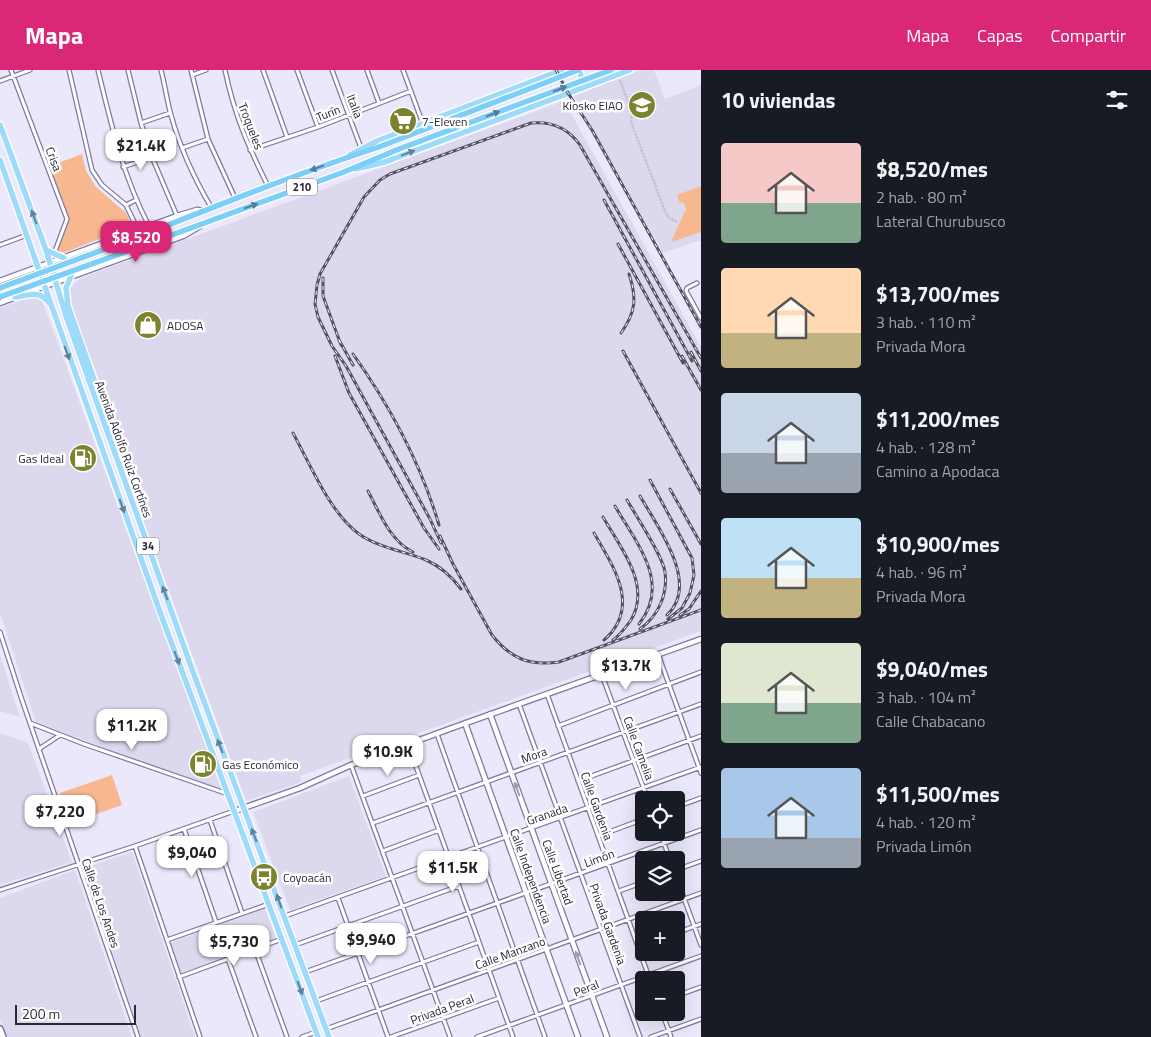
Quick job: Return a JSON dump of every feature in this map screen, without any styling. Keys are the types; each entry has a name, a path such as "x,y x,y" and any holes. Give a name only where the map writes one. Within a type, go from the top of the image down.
{"highway":[{"name":"210","path":"0,288 143,235 235,198 380,147 578,70"},
{"name":"210","path":"0,297 344,172 399,149 611,70"}],"main road":[{"path":"339,160 378,141 562,70"},
{"path":"578,70 584,87"},
{"path":"594,70 597,75 606,79"},
{"path":"344,172 385,162 630,70"},
{"path":"543,77 538,91 542,98 550,100"},
{"name":"Avenida Adolfo Ruiz Cortínes","path":"0,124 46,250 66,316 117,460 213,728 244,808"},
{"name":"Avenida Adolfo Ruiz Cortínes","path":"0,160 160,612 229,794"},
{"path":"46,250 64,258"},
{"path":"71,276 66,288 68,306 109,422 117,460"},
{"path":"15,297 36,294 45,298 51,307"},
{"name":"34","path":"229,794 317,1035"},
{"name":"34","path":"244,808 329,1037"},
{"path":"0,1029 3,1037"}],"street":[{"name":"Crisa","path":"11,70 66,219 54,254"},
{"path":"0,81 30,70"},
{"path":"68,70 92,170 102,185 126,206 138,230"},
{"path":"98,70 123,168 149,226"},
{"path":"128,70 152,158 177,216"},
{"path":"161,70 170,112 182,148 212,208"},
{"path":"191,70 208,139 235,198"},
{"path":"192,75 206,70"},
{"name":"Troqueles","path":"225,70 236,114 250,150 268,186"},
{"path":"263,70 287,137"},
{"path":"297,70 318,127"},
{"name":"Italia","path":"332,70 362,149"},
{"path":"367,70 379,103"},
{"path":"403,70 423,124"},
{"path":"542,70 543,77"},
{"name":"Turín","path":"250,150 318,127 411,91"},
{"path":"142,123 170,112"},
{"path":"182,148 208,139"},
{"path":"123,168 152,158"},
{"path":"126,206 136,200"},
{"path":"0,281 177,216 197,210 204,211"},
{"path":"0,303 175,239 206,223"},
{"path":"0,245 27,236"},
{"path":"23,272 30,292"},
{"path":"8,278 15,297"},
{"path":"698,283 687,288 686,291 701,318"},
{"name":"Calle de Los Andes","path":"0,632 138,1037"},
{"path":"0,890 135,846 300,788 351,765 436,733 701,639"},
{"path":"658,654 701,773"},
{"path":"558,726 701,672"},
{"name":"Calle Camelia","path":"602,675 645,791"},
{"name":"Calle Gardenia","path":"547,694 635,939"},
{"name":"Privada Gardenia","path":"519,704 640,1037"},
{"name":"Mora","path":"373,823 701,704"},
{"name":"Calle Libertad","path":"490,714 607,1037"},
{"path":"30,723 229,794"},
{"name":"Calle Independencia","path":"465,723 578,1037"},
{"path":"436,733 544,1037"},
{"path":"39,749 60,735"},
{"path":"578,781 701,736"},
{"path":"408,744 513,1037"},
{"path":"351,765 450,1037"},
{"name":"Granada","path":"285,916 700,768"},
{"path":"363,796 419,775"},
{"path":"685,804 701,798"},
{"path":"210,820 242,913"},
{"path":"598,836 635,822"},
{"path":"184,829 216,922"},
{"path":"383,851 439,830"},
{"name":"Limón","path":"305,972 701,830"},
{"path":"663,841 667,851"},
{"path":"135,846 200,1037"},
{"path":"685,867 701,861"},
{"path":"618,891 635,885"},
{"path":"295,945 460,886"},
{"name":"Calle Manzano","path":"685,899 701,893"},
{"path":"338,898 389,1037"},
{"name":"Calle Manzano","path":"326,1029 678,901"},
{"path":"685,901 701,945"},
{"path":"167,940 269,904"},
{"path":"685,930 701,924"},
{"path":"180,976 282,940"},
{"path":"316,1002 479,942"},
{"path":"255,949 287,1037"},
{"name":"Peral","path":"659,971 701,956"},
{"path":"228,959 256,1037"},
{"name":"Peral","path":"478,1037 635,980"},
{"path":"685,993 701,987"},
{"name":"Privada Peral","path":"389,1037 499,998"},
{"path":"651,1037 701,1018"},
{"path":"666,1021 671,1037"},
{"path":"302,1037 317,1035"}],"shaded area":[{"path":"640,70 654,70 665,99 701,85 701,240 663,253 574,96"},
{"path":"652,96 651,110 634,117 631,103"},
{"path":"564,101 701,347 701,631 300,776 301,782 246,801 125,471 108,402 71,307 70,288 81,278"},
{"path":"82,154 86,171 96,187 126,213 132,226 66,252 57,253 68,222 50,166"},
{"path":"701,186 701,232 671,242 686,209 683,202 680,203 677,195"},
{"path":"36,298 42,300 222,790 36,722 0,613 0,308 26,299"},
{"path":"0,655 20,717 0,711"},
{"path":"0,733 28,743 72,862 0,885"},
{"path":"112,775 122,805 70,823 60,793"},
{"path":"349,776 386,876 290,910 253,812"},
{"path":"132,852 195,1037 141,1037 84,868"},
{"path":"75,870 132,1037 7,1037 0,1020 0,898"},
{"path":"265,908 276,938 181,973 170,943"}],"tunnel":[{"path":"620,80 632,112 631,122 665,211 668,217 677,222"}],"railway":[{"path":"556,70 568,93 592,130 701,327"},
{"path":"441,543 430,519 346,366 332,346 318,317 315,304 320,274 364,197 380,180 390,174 531,123 546,123 565,130 580,145 701,358"},
{"path":"604,200 692,361"},
{"path":"618,244 683,363"},
{"path":"621,333 630,318 634,305 629,274"},
{"path":"323,278 323,296 341,345"},
{"path":"339,340 353,365"},
{"path":"623,351 701,493"},
{"path":"691,352 701,371"},
{"path":"353,354 380,394 403,436 432,502 439,525"},
{"path":"335,356 349,393 424,528 439,549"},
{"path":"682,356 701,390"},
{"path":"293,433 330,501 349,525 359,534 375,543 431,562 454,580 461,589"},
{"path":"650,480 692,558 694,575 690,593 682,608 668,619"},
{"path":"670,489 701,544"},
{"path":"368,491 381,517 392,533 398,541 413,552"},
{"path":"640,496 665,539 673,555 678,572 680,588 676,602 667,615"},
{"path":"627,500 654,546 663,565 666,581 663,597 657,611 640,629"},
{"path":"615,506 641,549 651,578 652,593 648,609 639,624"},
{"path":"603,517 631,567 638,593 637,607 631,620 613,640"},
{"path":"594,533 616,573 623,600 621,614 615,627 604,640"},
{"path":"440,536 453,564 492,635 506,650 530,662 559,662 701,610"},
{"path":"680,615 689,609 701,591"}],"place":[{"name":"Kiosko EIAO","path":"642,105"},
{"name":"7-Eleven","path":"403,121"},
{"name":"ADOSA","path":"148,325"},
{"name":"Gas Ideal","path":"83,458"},
{"name":"Gas Económico","path":"203,764"},
{"name":"Coyoacán","path":"264,877"}]}
